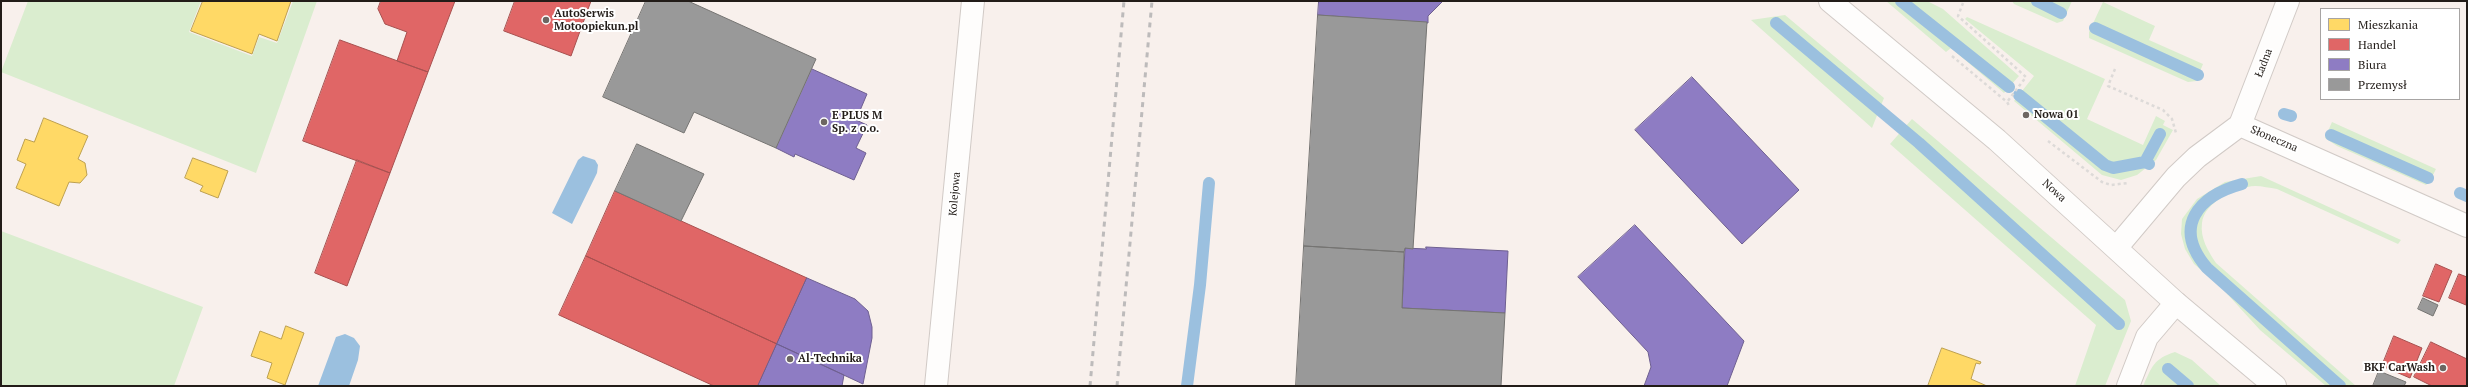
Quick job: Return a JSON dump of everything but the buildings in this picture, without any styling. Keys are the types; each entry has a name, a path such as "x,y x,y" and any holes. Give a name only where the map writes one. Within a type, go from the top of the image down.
{"street":[{"name":"Kolejowa","path":"936,386 973,1"},
{"name":"Nowa","path":"1830,1 1997,140 2117,247 2176,303 2275,386"},
{"name":"Ładna","path":"2240,125 2288,1"},
{"name":"Słoneczna","path":"2117,247 2192,162 2240,125 2467,226"},
{"path":"2128,386 2147,337 2176,303"}],"path":[{"path":"1963,3 1958,16 2026,77 2006,102"},
{"path":"1952,56 2006,102 2013,112"},
{"path":"2115,69 2108,86 2163,110 2172,119 2176,133 2175,139"},
{"path":"2042,135 2102,182 2111,185 2131,182"}],"green space":[{"path":"28,1 201,1 189,32 252,56 259,37 277,43 293,1 317,1 256,173 1,72"},
{"path":"1886,1 1927,1 1943,9 2019,76 2004,93 1951,48 1946,52"},
{"path":"2012,1 2072,1 2063,21 2057,23 2014,4"},
{"path":"2103,2 2155,26 2149,40 2203,64 2196,81 2188,82 2089,38 2089,32"},
{"path":"1785,15 1884,98 1872,128 1751,20"},
{"path":"1967,17 2105,79 2087,119 2143,145 2156,116 2165,121 2163,125 2173,130 2156,160 2137,175 2121,180 2102,175 2014,101 2034,76 1965,19"},
{"path":"1912,119 2125,300 2131,321 2105,386 2075,386 2096,325 1890,144"},
{"path":"2332,122 2436,169 2430,181 2426,185 2337,146 2325,138"},
{"path":"2261,176 2401,240 2398,244 2277,189 2260,186 2239,189 2222,197 2209,208 2204,215 2202,223 2203,239 2216,263 2356,386 2326,386 2260,330 2219,285 2194,264 2185,249 2181,234 2182,219 2197,199 2225,182"},
{"path":"1,231 203,307 174,386 1,385"},
{"path":"2175,352 2192,360 2221,386 2143,386 2154,364 2162,358"}],"water":[{"path":"583,156 595,160 598,165 597,173 572,224 552,213 578,160"},
{"path":"345,334 354,338 360,346 358,360 349,386 318,386 336,337"}],"waterway":[{"path":"1901,1 2009,87"},
{"path":"2037,1 2061,13"},
{"path":"1776,23 1919,143 2119,324"},
{"path":"2095,28 2198,75"},
{"path":"2019,95 2105,165 2113,168 2145,162 2149,164"},
{"path":"2284,114 2291,116"},
{"path":"2145,162 2160,134"},
{"path":"2331,135 2428,178"},
{"path":"1187,386 1200,285 1209,183"},
{"path":"2242,184 2226,189 2213,196 2202,205 2195,215 2191,227 2192,239 2197,253 2207,268 2340,386"},
{"path":"2460,193 2467,196"},
{"path":"2168,369 2188,386"}],"railway":[{"path":"1090,386 1124,1"},
{"path":"1117,386 1152,1"}],"place":[{"name":"AutoSerwis Motoopiekun.pl","path":"546,20"},
{"name":"Nowa 01","path":"2026,115"},
{"name":"E PLUS M Sp. z o.o.","path":"824,122"},
{"name":"Al-Technika","path":"790,359"},
{"name":"BKF CarWash","path":"2443,368"}]}
